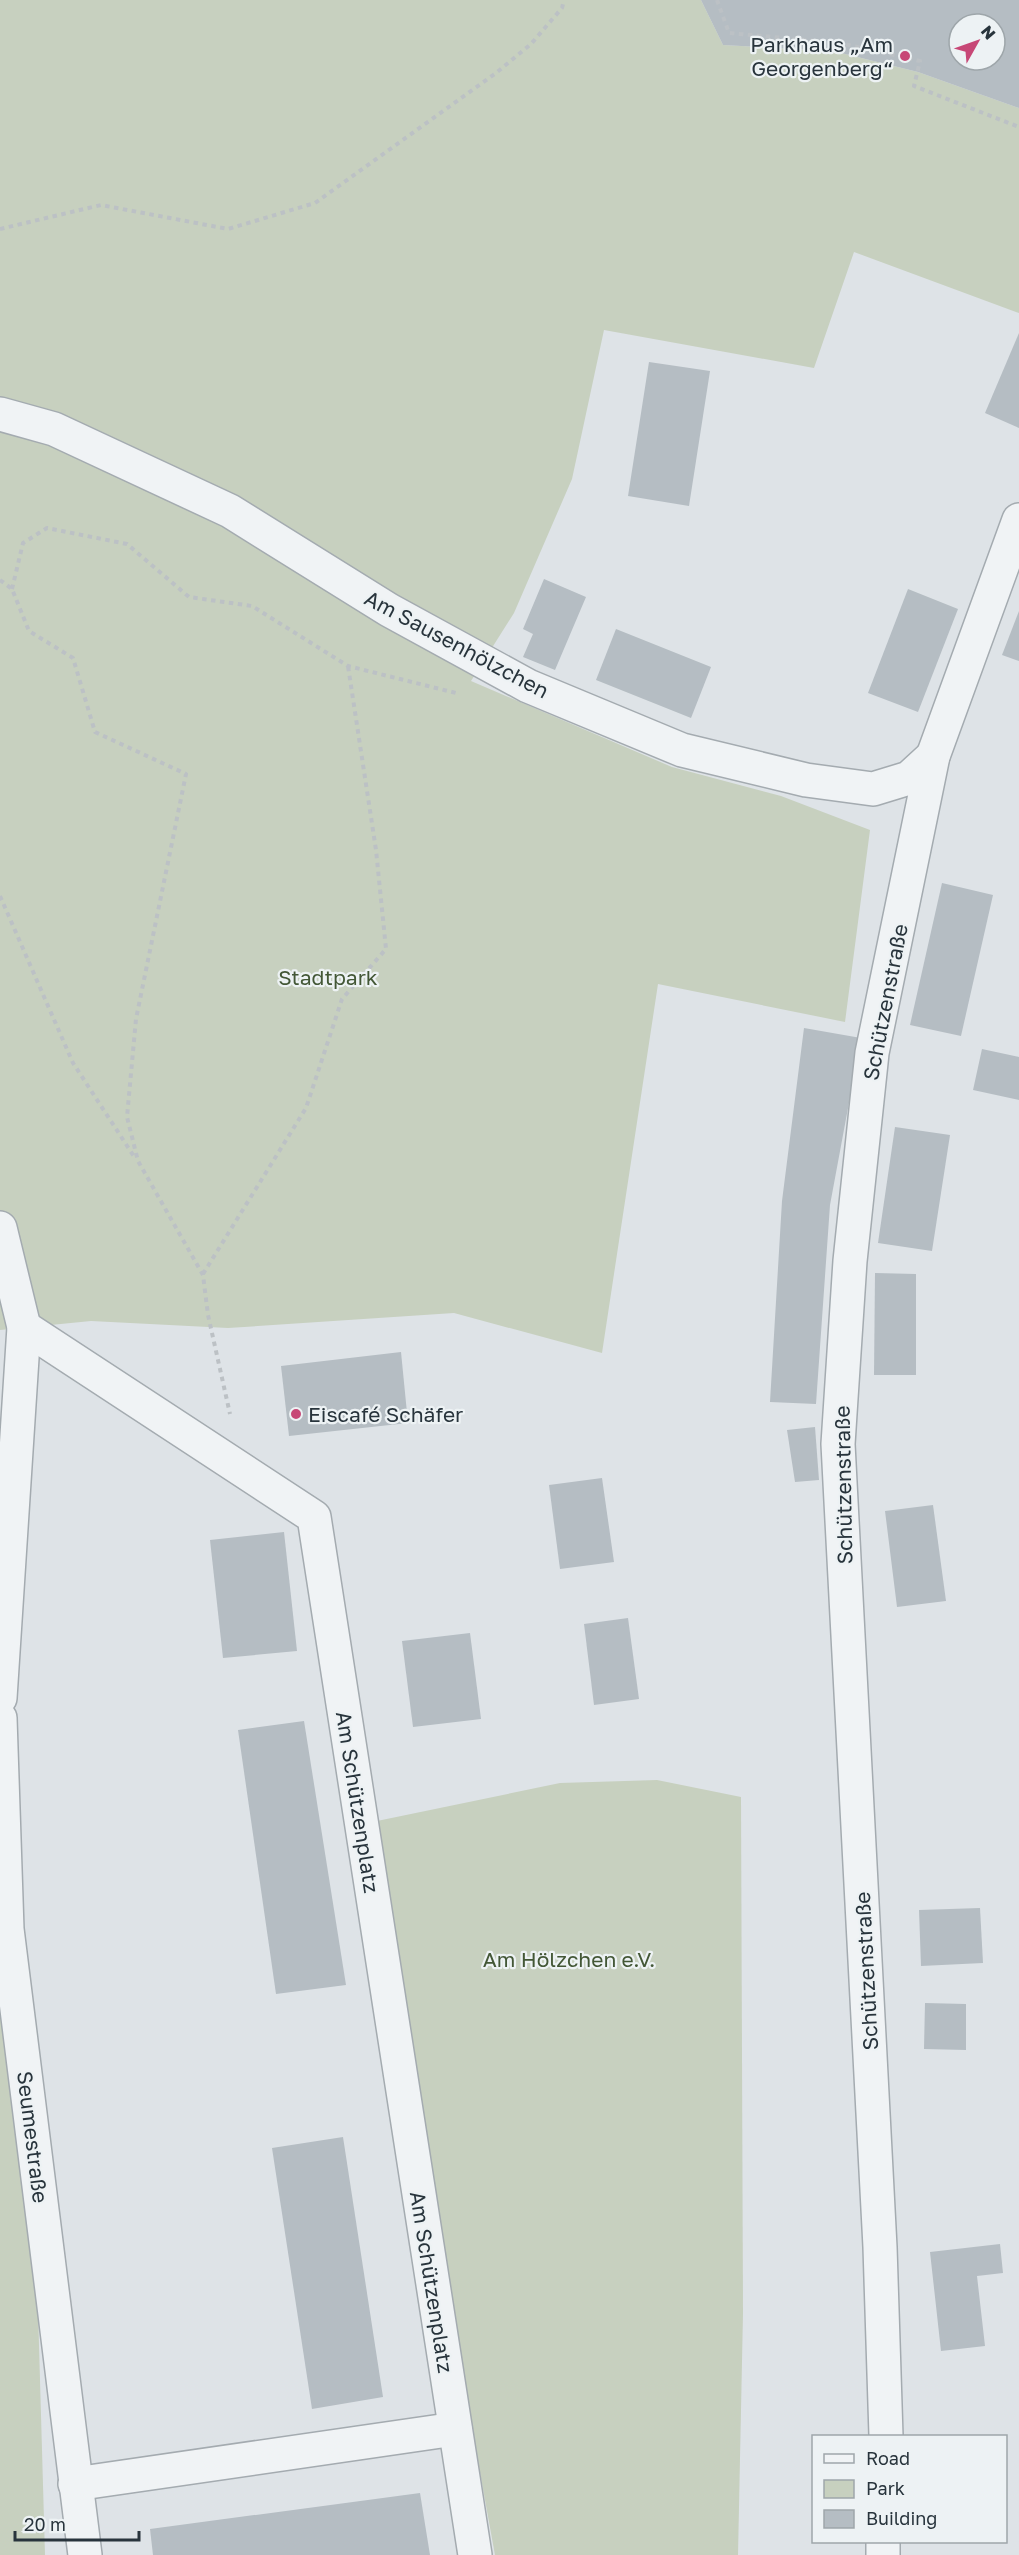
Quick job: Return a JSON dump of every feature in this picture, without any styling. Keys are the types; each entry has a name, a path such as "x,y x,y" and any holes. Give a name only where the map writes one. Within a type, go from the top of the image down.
{"street":[{"name":"Am Sausenhölzchen","path":"0,414 54,429 230,511 389,610 528,686 682,750 807,780 873,789 909,778 933,756"},
{"name":"Schützenstraße","path":"886,2435 880,2247 838,1444 850,1261 872,1053 933,756 1019,520"},
{"path":"0,1228 24,1327 0,1698"},
{"name":"Am Schützenplatz","path":"24,1327 243,1468 314,1517 474,2555"},
{"name":"Seumestraße","path":"0,1718 7,1929 85,2555"},
{"path":"75,2484 455,2429"}],"path":[{"path":"0,229 101,205 228,229 315,203 505,66 531,44 562,8 564,0"},
{"path":"717,0 729,33 840,43 920,61 914,86 1019,127"},
{"path":"12,589 23,543 47,528 127,544 189,597 252,606 348,666 463,695"},
{"path":"0,580 12,589 29,631 73,658 95,732 186,774 136,1020 127,1117 138,1161"},
{"path":"203,1275 306,1108 342,999 386,949 376,850 348,666"},
{"path":"0,896 73,1063 138,1161 203,1275 208,1316 243,1468"}],"green space":[{"name":"Stadtpark","path":"0,0 701,0 723,45 833,51 918,72 1019,108 1019,313 854,252 814,368 604,330 572,479 514,613 471,681 672,767 781,796 870,830 845,1022 658,984 602,1353 454,1313 228,1328 91,1321 0,1330"},
{"path":"0,1680 33,2135 45,2555 0,2555"},
{"name":"Am Hölzchen e.V.","path":"657,1780 741,1797 743,2313 738,2555 495,2555 418,2131 377,1821 560,1783"}],"building":[{"name":"Parkhaus „Am Georgenberg“","path":"701,0 1019,0 1019,108 918,72 833,51 723,45"},
{"path":"1019,333 1019,428 985,413"},
{"path":"649,362 710,371 689,506 628,496"},
{"path":"544,579 586,597 555,670 523,657 533,634 523,629"},
{"path":"908,589 958,609 918,712 868,693"},
{"path":"1019,611 1019,661 1002,655"},
{"path":"616,629 711,667 691,718 596,680"},
{"path":"942,883 993,895 961,1036 910,1025"},
{"path":"804,1028 861,1038 830,1205 816,1404 770,1402 782,1201"},
{"path":"982,1049 1019,1057 1019,1100 973,1090"},
{"path":"895,1127 950,1135 932,1251 878,1243"},
{"path":"875,1273 916,1274 916,1375 874,1375"},
{"path":"401,1352 408,1423 289,1436 281,1366"},
{"path":"815,1427 819,1480 795,1482 787,1430"},
{"path":"602,1478 614,1562 560,1569 549,1485"},
{"path":"933,1505 946,1601 897,1607 885,1511"},
{"path":"284,1532 297,1651 223,1658 210,1540"},
{"path":"628,1618 639,1699 594,1705 584,1624"},
{"path":"470,1633 481,1719 413,1727 402,1641"},
{"path":"304,1721 346,1985 276,1994 238,1730"},
{"path":"980,1908 983,1963 921,1966 919,1910"},
{"path":"925,2003 966,2004 966,2050 924,2049"},
{"path":"343,2137 383,2397 312,2409 272,2148"},
{"path":"1000,2244 1003,2273 977,2276 985,2346 941,2351 930,2252"},
{"path":"420,2493 430,2555 153,2555 150,2529"}],"place":[{"name":"Parkhaus „Am Georgenberg“","path":"905,56"},
{"name":"Eiscafé Schäfer","path":"296,1414"}]}
